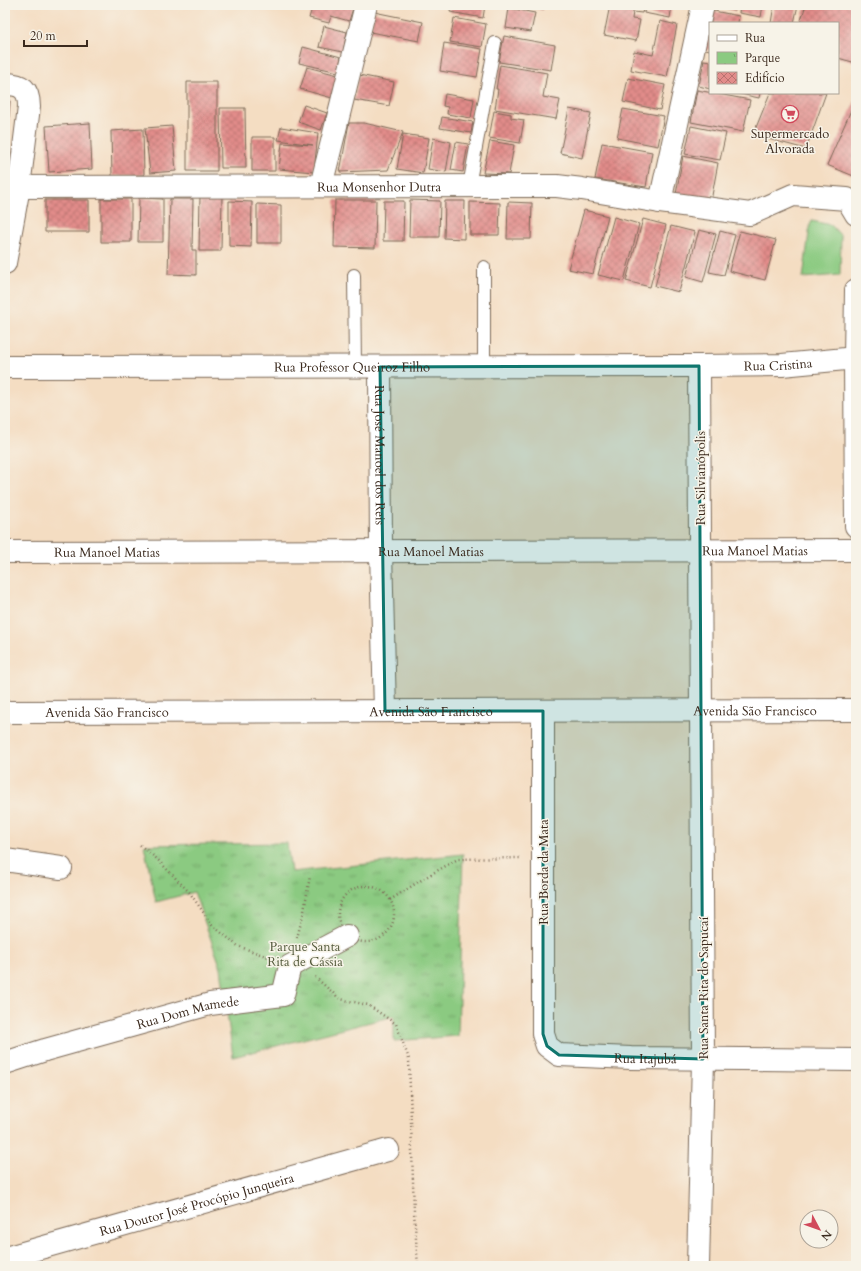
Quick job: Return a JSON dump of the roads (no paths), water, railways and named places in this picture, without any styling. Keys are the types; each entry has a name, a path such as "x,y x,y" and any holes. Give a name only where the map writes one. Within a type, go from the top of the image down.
{"street":[{"path":"321,186 366,5"},
{"path":"660,202 703,5"},
{"path":"5,84 18,85 23,88 27,92 29,99 29,107 12,187 5,262"},
{"name":"Rua Monsenhor Dutra","path":"12,187 557,186 750,214 793,195 847,199 856,214"},
{"path":"856,290 856,526"},
{"name":"Rua Cristina","path":"699,366 782,365 856,358"},
{"name":"Rua Professor Queiroz Filho","path":"5,367 699,366"},
{"name":"Rua Silvianópolis","path":"699,366 701,710"},
{"name":"Rua José Manoel dos Reis","path":"380,367 381,551 385,711"},
{"name":"Rua Manoel Matias","path":"5,552 856,550"},
{"name":"Rua Santa Rita do Sapucaí","path":"698,1266 703,1059 701,710"},
{"name":"Avenida São Francisco","path":"5,712 856,710"},
{"name":"Rua Borda da Mata","path":"543,711 543,1034"},
{"path":"5,860 61,868"},
{"name":"Rua Dom Mamede","path":"5,1063 45,1050 210,1004 283,995 290,966 347,936"},
{"name":"Rua Itajubá","path":"543,1034 547,1046 558,1055 631,1058 856,1060"},
{"name":"Rua Doutor José Procópio Junqueira","path":"5,1258 388,1150"}],"lane":[{"path":"469,186 495,43"},
{"path":"484,267 484,367"},
{"path":"354,275 355,367"}],"place":[{"name":"Supermercado Alvorada","path":"790,114"}],"park label":[{"name":"Parque Santa Rita de Cássia","path":"305,954"}]}
